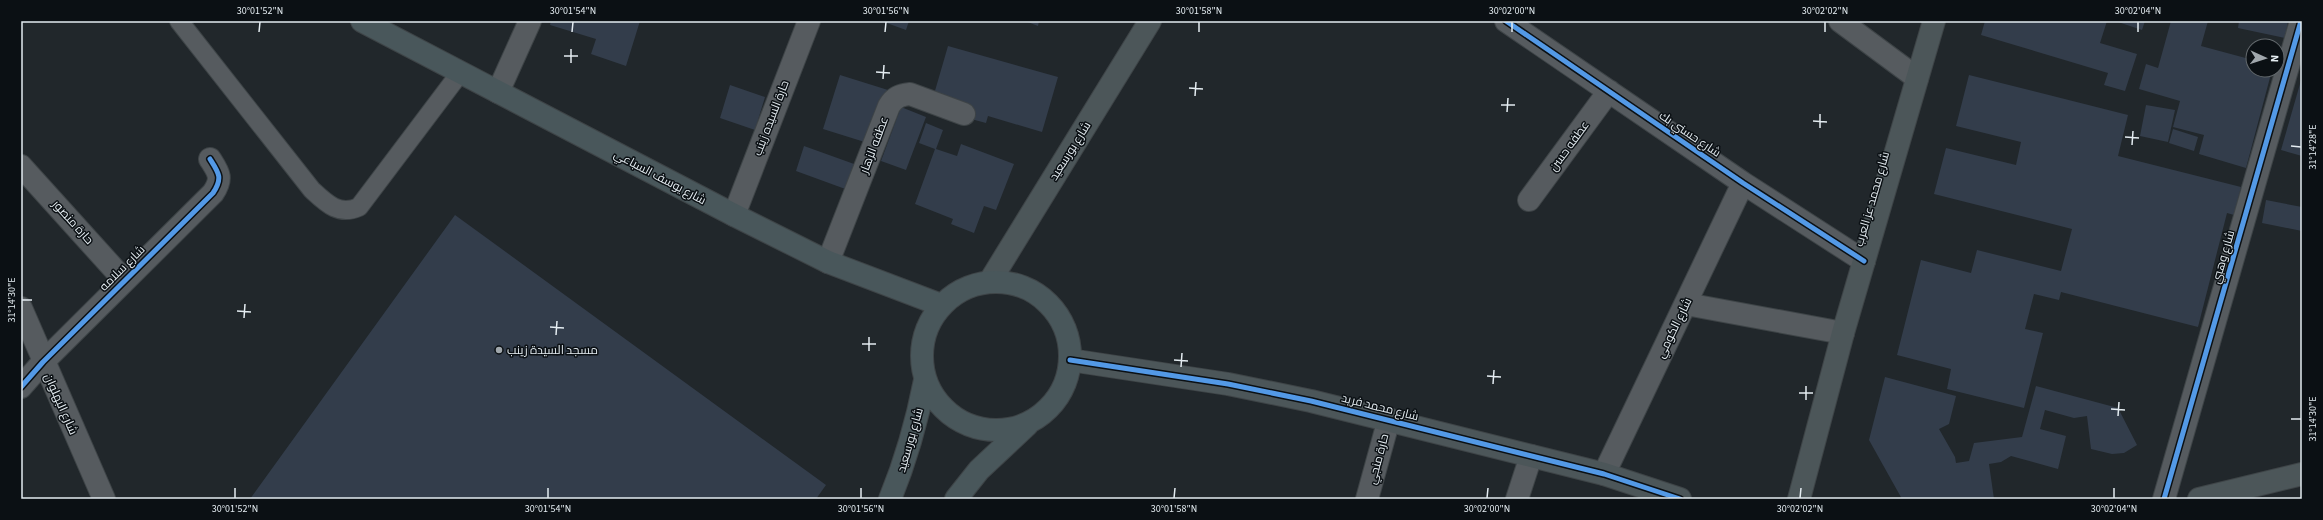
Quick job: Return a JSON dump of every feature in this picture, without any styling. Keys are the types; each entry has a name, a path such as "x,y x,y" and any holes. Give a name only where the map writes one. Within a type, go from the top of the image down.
{"main road":[{"name":"شارع يوسف السباعي","path":"362,21 389,27 460,73 828,262 941,305"},
{"path":"956,499 979,470 1028,424 1044,413 1058,398 1067,380 1070,360 1067,335 1056,312 1038,294 1015,284 990,281 966,288 941,305 930,321 923,340 922,360 925,380 941,407 967,425 997,431 1028,424"},
{"name":"شارع بورسعيد","path":"890,499 904,464 916,426 925,380"}],"street":[{"path":"498,92 530,21"},
{"name":"حارة السيده زينب","path":"734,215 809,21"},
{"name":"شارع بورسعيد","path":"990,281 1150,21"},
{"path":"1840,21 1917,78"},
{"name":"شارع محمد عز العرب","path":"1799,499 1864,261 1934,21"},
{"name":"شارع وهبي","path":"2164,499 2301,21"},
{"name":"شارع حسني بك","path":"1512,23 1743,182 1864,261"},
{"name":"عطفه حسن","path":"1529,200 1609,91"},
{"name":"عطفه الزهار","path":"828,262 889,106 894,99 901,95 910,94 964,114"},
{"name":"شارع سلامه","path":"21,387 43,362 124,280 213,193 220,184 219,173 210,159"},
{"name":"حارة منصور","path":"21,166 124,280"},
{"name":"شارع الكومي","path":"1604,474 1743,182"},
{"path":"1686,304 1844,333"},
{"name":"شارع البهلوان","path":"21,308 43,362 104,499"},
{"name":"شارع محمد فريد","path":"1070,360 1228,384 1389,419 1604,474 1680,499"},
{"name":"حارة منجي","path":"1367,499 1389,419"},
{"path":"1517,499 1531,456"},
{"path":"2199,499 2302,474"}],"lane":[{"path":"179,21 312,190 329,206 340,210 350,211 359,207 460,73"}],"building":[{"path":"551,21 640,21 626,66 591,54 596,39 550,25"},
{"path":"881,21 909,21 906,30"},
{"path":"1025,21 1039,21 1038,26"},
{"path":"1985,21 2107,21 2100,43 2137,54 2125,91 2104,85 2108,73 1981,35"},
{"path":"2115,21 2145,21 2142,30"},
{"path":"2171,21 2208,21 2201,46 2245,58 2245,78 2270,78 2246,168 2199,154 2204,135 2173,127 2180,101 2139,89 2146,64 2158,68"},
{"path":"2239,21 2288,21 2285,38 2238,28"},
{"path":"948,46 1058,77 1042,132 988,116 986,123 930,108"},
{"path":"840,75 888,90 871,144 823,129"},
{"path":"1969,75 2128,115 2118,156 2241,187 2234,215 2227,213 2198,327 2061,292 2059,300 2034,294 2025,329 2043,333 2024,408 1947,389 1951,369 1897,355 1921,260 1971,273 1977,250 2061,271 2072,229 1934,194 1946,148 2016,165 2021,142 1956,126"},
{"path":"2302,77 2302,156 2281,150"},
{"path":"730,85 765,97 755,130 720,118"},
{"path":"2146,105 2175,110 2168,142 2140,136"},
{"path":"901,107 926,117 906,170 881,161"},
{"path":"926,123 943,130 936,149 957,156 961,144 1014,164 996,210 984,206 974,233 951,224 953,219 915,204 935,149 919,143"},
{"path":"2173,129 2198,137 2194,151 2169,143"},
{"path":"804,146 868,169 859,194 796,171"},
{"path":"2266,200 2302,207 2302,231 2262,223"},
{"name":"مسجد السيدة زينب","path":"455,215 826,485 816,499 250,499"},
{"path":"1885,377 1956,396 1949,424 1939,429 1955,457 1956,463 1969,461 1974,443 2022,437 2036,386 2118,408 2137,445 2124,453 2112,454 2091,449 2087,416 2074,418 2045,410 2040,429 2066,436 2058,469 2011,456 2001,462 1989,464 1994,499 1902,499 1869,440"}],"cycle path":[{"path":"1506,21 1743,183 1864,261"},
{"path":"2164,499 2301,21"},
{"path":"21,387 43,362 213,193 218,183 219,176 210,159"},
{"path":"1070,360 1228,384 1311,401 1604,474 1680,499"}],"place":[{"name":"مسجد السيدة زينب","path":"499,350"}]}
